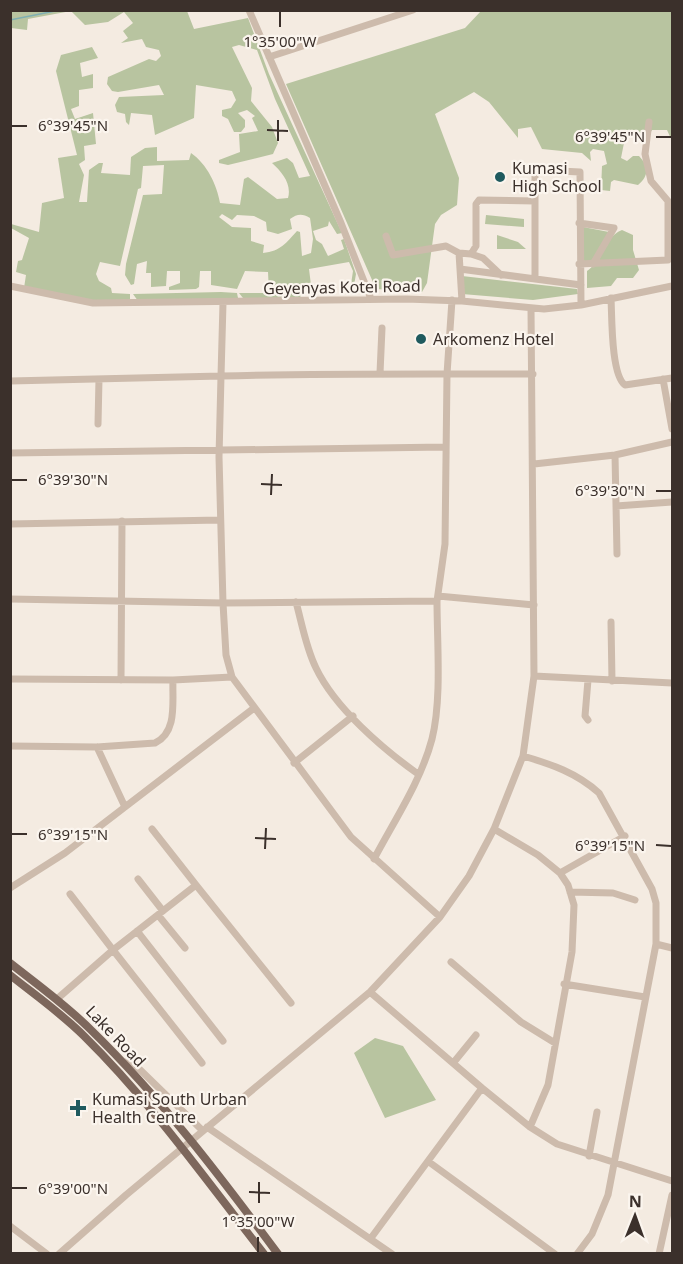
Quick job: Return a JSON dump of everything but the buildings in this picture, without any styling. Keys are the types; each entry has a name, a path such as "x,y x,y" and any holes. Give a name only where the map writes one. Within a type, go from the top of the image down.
{"main road":[{"name":"Lake Road","path":"10,963 57,999 102,1041 191,1141 278,1254"},
{"name":"Lake Road","path":"10,975 68,1020 91,1042 183,1149 264,1254"}],"street":[{"path":"249,10 371,299"},
{"path":"269,57 414,10"},
{"path":"579,264 662,262 669,258 668,201 651,180 645,154 650,122"},
{"path":"535,279 537,171 580,172 581,305"},
{"path":"471,254 476,246 476,204 479,200 513,198 535,201"},
{"path":"579,224 614,228 593,264"},
{"path":"386,236 393,255 435,246 446,246 459,253 483,258 501,275"},
{"path":"459,253 462,301"},
{"path":"460,269 581,285"},
{"name":"Geyenyas Kotei Road","path":"10,286 93,303 223,303 371,299 452,300 531,308 581,305 672,286"},
{"path":"611,298 616,370 620,382 625,385 672,378"},
{"path":"374,859 418,774 435,724 438,599 444,544 447,374 452,300"},
{"path":"223,303 219,451 220,520 222,603 226,655 232,677 351,837 440,917"},
{"path":"59,1254 126,1194 370,992 440,917 469,876 494,830 523,756 534,676 531,308"},
{"path":"380,373 382,328"},
{"path":"10,381 380,373 533,374"},
{"path":"98,424 99,379"},
{"path":"663,379 672,429"},
{"path":"534,464 615,455 672,442"},
{"path":"10,453 445,447"},
{"path":"615,455 617,554"},
{"path":"616,506 672,502"},
{"path":"10,524 220,520"},
{"path":"121,680 122,521"},
{"path":"10,599 222,603 438,599 534,606"},
{"path":"296,602 315,666 325,684 382,747 418,774"},
{"path":"611,622 612,681"},
{"path":"534,676 672,682"},
{"path":"10,680 173,680 232,677"},
{"path":"10,747 97,747 155,743 161,740 172,719 173,680"},
{"path":"588,680 585,716 588,720"},
{"path":"10,888 65,853 254,708"},
{"path":"294,763 352,716"},
{"path":"97,747 125,807"},
{"path":"523,756 555,765 586,782 605,801 655,895 656,944 614,1162 600,1219 577,1254"},
{"path":"152,829 291,1003"},
{"path":"494,830 538,855 560,873 574,905 574,925 548,1085 530,1126"},
{"path":"560,873 625,836"},
{"path":"138,879 185,948"},
{"path":"57,999 113,950 196,885"},
{"path":"570,892 613,893 635,900"},
{"path":"70,894 202,1063"},
{"path":"137,931 223,1041"},
{"path":"656,944 672,948"},
{"path":"451,962 521,1022 555,1042"},
{"path":"564,984 645,998"},
{"path":"370,992 482,1088 557,1144 672,1181"},
{"path":"454,1062 476,1035"},
{"path":"129,1059 205,1129 392,1254"},
{"path":"371,1238 482,1088"},
{"path":"589,1156 597,1112"},
{"path":"429,1162 555,1254"},
{"path":"659,1254 672,1195"},
{"path":"10,1226 47,1254"}],"green space":[{"path":"11,10 187,11 194,29 248,18 269,74 342,233 337,234 329,221 328,226 313,231 316,240 322,244 328,256 344,249 341,240 344,239 356,274 353,291 350,291 353,271 349,262 309,269 312,293 301,293 300,299 243,298 239,293 269,293 268,272 245,271 237,289 211,285 211,271 200,271 199,287 196,289 169,290 169,287 180,283 180,271 167,271 166,286 151,287 151,273 146,273 147,261 137,264 134,284 131,285 125,275 126,264 143,195 162,194 164,165 143,166 141,188 138,189 120,266 100,262 96,274 99,281 111,288 112,293 130,294 130,302 98,301 24,288 26,275 16,272 18,261 22,260 29,238 11,228 11,224 39,232 42,203 64,198 58,158 77,155 56,71 61,55 92,47 98,58 80,63 82,77 93,74 93,88 79,90 79,106 71,109 75,119 93,113 96,144 84,146 85,160 79,164 84,175 79,202 87,202 89,170 103,163 101,173 130,175 131,157 145,148 157,147 157,161 189,160 191,153 210,175 220,203 240,205 244,179 248,177 277,199 288,198 289,188 283,174 272,163 287,158 293,163 299,178 310,176 275,99 257,50 239,45 232,47 252,88 251,101 272,127 278,143 273,154 228,165 219,163 219,160 240,152 239,134 258,131 252,118 255,116 247,110 238,113 245,120 245,127 241,132 234,132 228,119 222,116 222,110 231,108 236,100 232,91 196,85 194,118 155,135 152,115 131,113 129,125 125,114 117,112 115,105 119,97 164,95 159,85 118,92 112,91 107,84 108,77 149,59 156,61 161,56 159,50 146,47 142,39 121,43 128,38 123,31 133,23 124,12 108,22 85,25 71,11 28,19 27,30 11,28","holes":["222,214 232,220 237,215 254,216 266,222 267,231 278,234 292,229 290,219 293,217 307,216 310,218 313,239 311,253 302,256 300,232 297,231 279,248 263,253 264,245 251,241 251,228 232,227 219,217"]},
{"name":"Kumasi High School","path":"481,11 672,11 672,141 667,130 652,130 646,140 626,133 621,158 627,161 633,156 639,156 645,163 646,175 638,185 614,180 611,182 610,191 601,190 602,166 607,164 604,151 593,149 590,152 591,161 582,153 542,149 531,127 518,129 518,138 489,102 474,92 435,114 459,178 457,205 441,215 435,224 427,283 422,292 376,289 286,84 465,28"},
{"path":"486,215 524,219 524,227 485,224"},
{"path":"583,227 609,232 591,262 584,261"},
{"path":"622,230 633,235 633,250 639,270 633,278 617,278 611,286 587,288 587,271 596,262 611,238"},
{"path":"497,235 518,242 526,249 497,249"},
{"path":"462,276 577,289 578,294 533,300 462,294"},
{"path":"237,293 238,298 138,301 133,294"},
{"path":"375,1038 403,1046 436,1100 385,1118 354,1053"}],"waterway":[{"path":"10,20 60,10"}],"place":[{"name":"Kumasi High School","path":"500,177"},
{"name":"Arkomenz Hotel","path":"421,339"},
{"name":"Kumasi South Urban Health Centre","path":"78,1108"}]}
